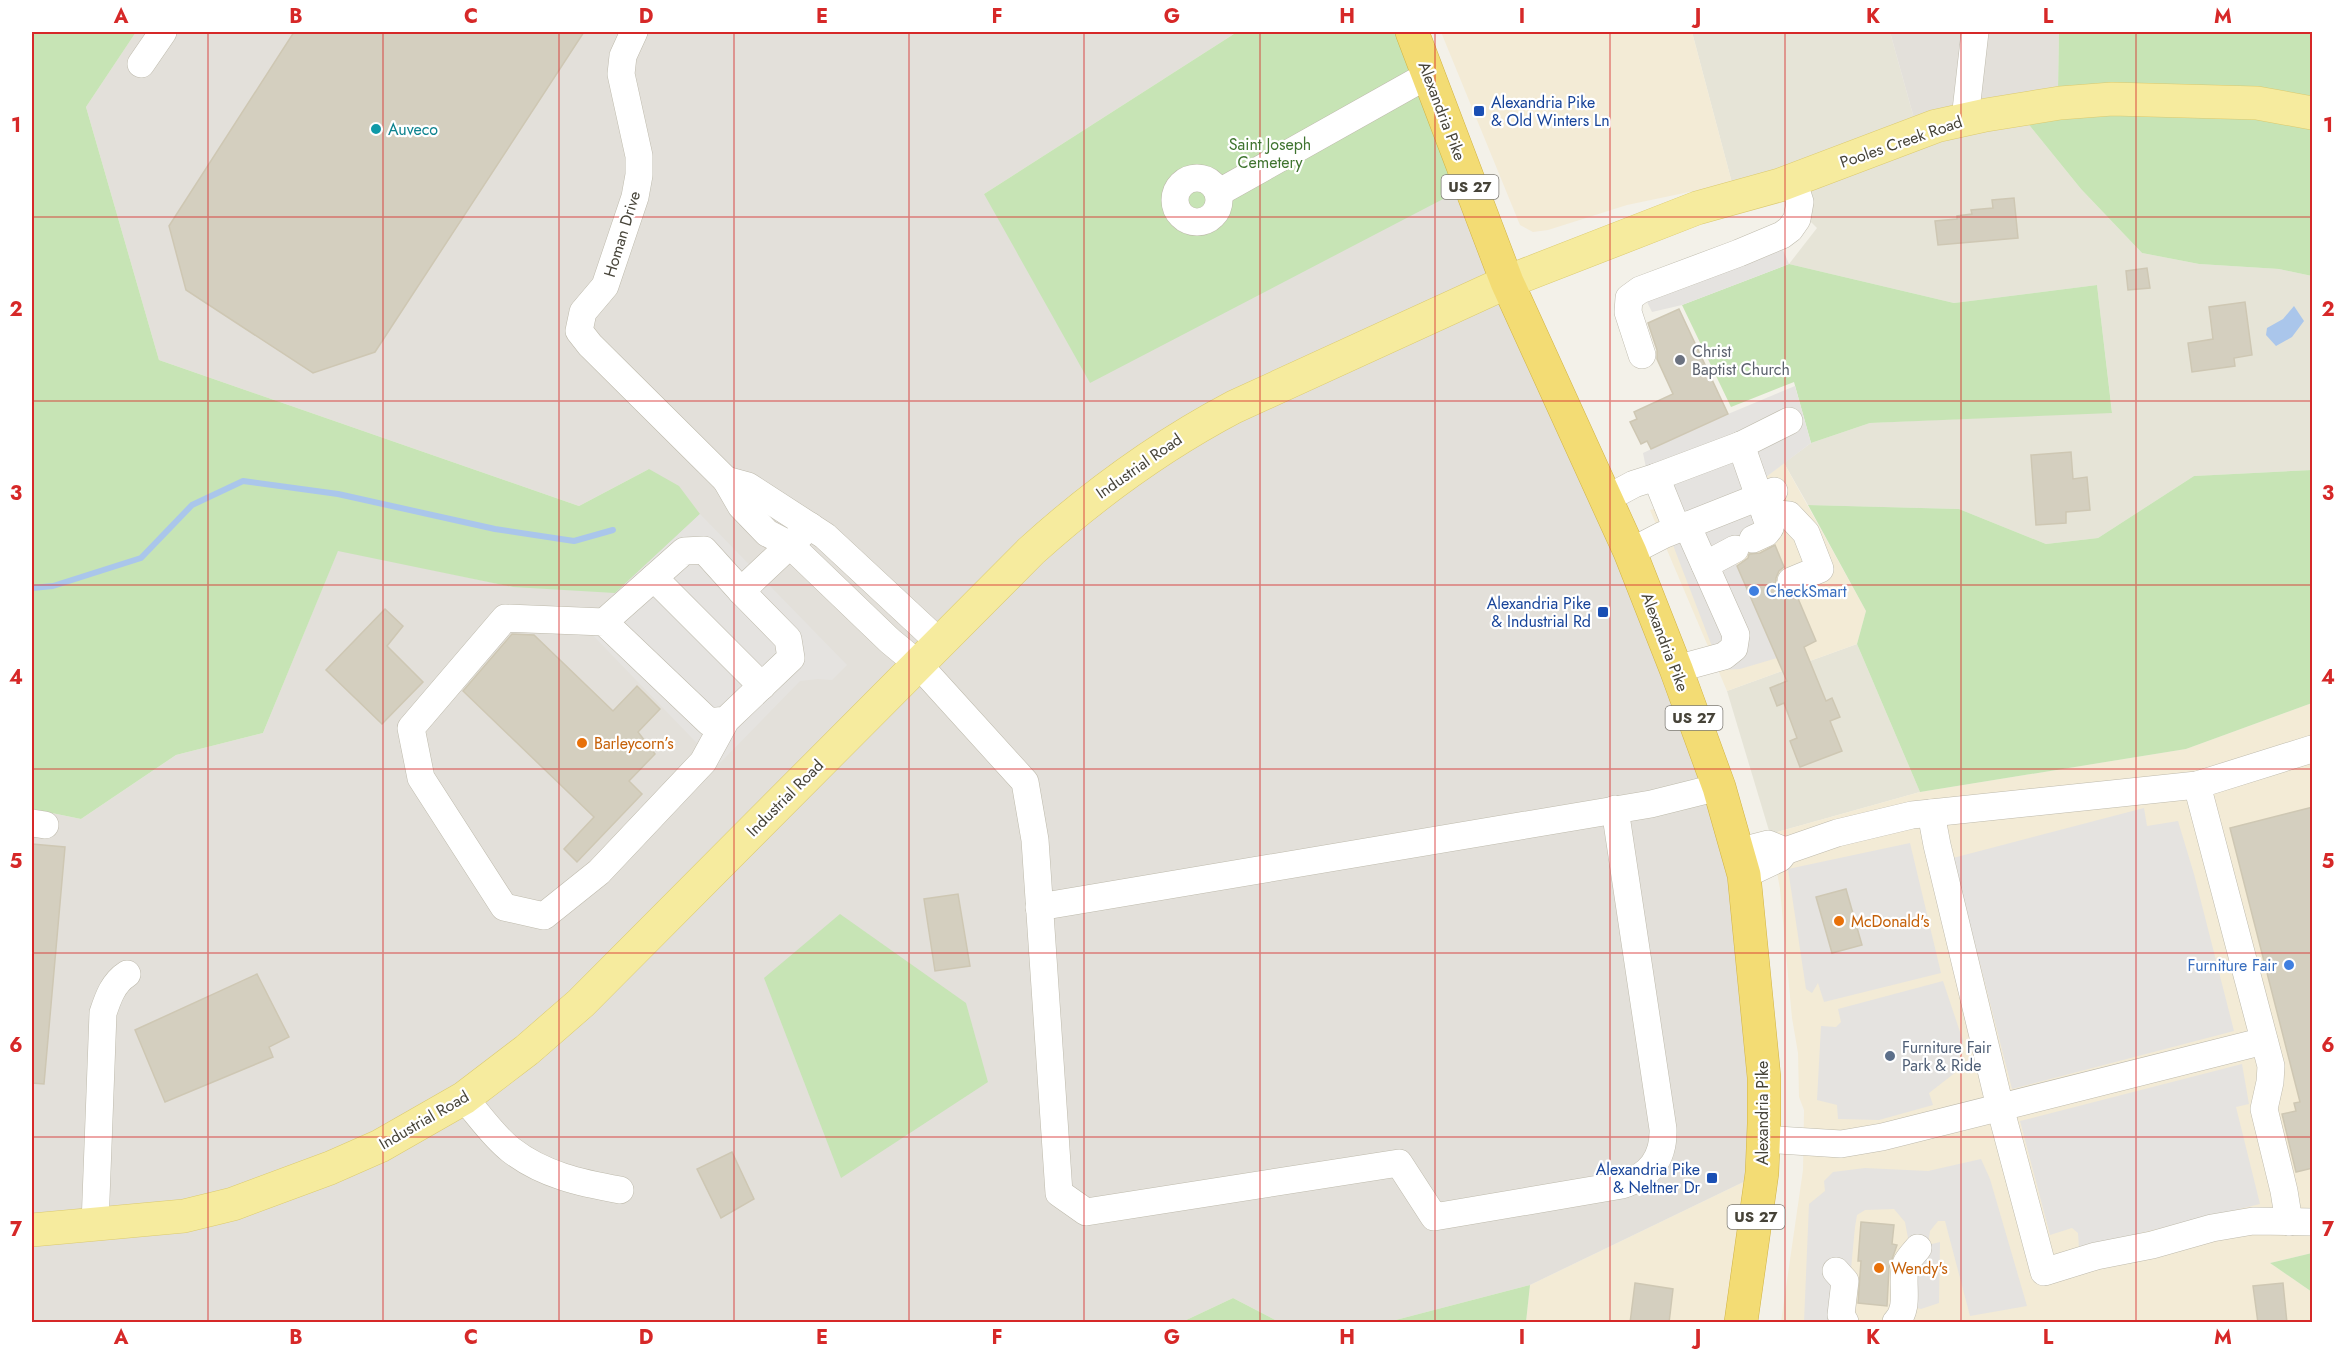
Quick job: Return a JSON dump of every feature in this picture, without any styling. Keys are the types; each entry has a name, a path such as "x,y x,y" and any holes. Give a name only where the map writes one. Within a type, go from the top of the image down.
{"highway":[{"name":"Alexandria Pike","path":"1412,32 1508,282 1630,552 1719,787 1740,864 1764,1077 1762,1173 1741,1323"}],"main road":[{"name":"Pooles Creek Road","path":"1508,282 1697,208 1793,180 1918,132 1965,119 2060,103 2112,99 2257,103 2313,113"},
{"name":"Industrial Road","path":"32,1230 184,1216 233,1204 284,1187 380,1146 464,1098 527,1050 581,1002 1031,551 1076,511 1170,443 1199,425 1244,402 1508,282"}],"lane":[{"path":"141,64 163,32"},
{"name":"Homan Drive","path":"634,32 623,56 621,74 639,156 639,175 623,239 605,286 583,312 579,331 590,345 726,480 741,506 767,533 790,545 890,641 929,653"},
{"path":"1965,119 1975,32"},
{"path":"1218,193 1428,75"},
{"path":"1642,355 1628,312 1629,298 1640,290 1750,248 1790,229 1797,219 1800,201 1793,180"},
{"path":"1606,499 1634,484 1741,445 1789,422"},
{"path":"1705,565 1766,533 1770,528 1766,500 1741,445"},
{"path":"1656,477 1705,565 1736,635 1734,648 1724,656 1676,669"},
{"name":"Homan Drive","path":"726,480 748,486 825,536 929,653"},
{"path":"1630,552 1682,527 1766,500"},
{"path":"1766,500 1789,515 1806,533 1820,569 1791,581"},
{"path":"741,591 810,526"},
{"path":"604,622 684,551 704,550 788,639 791,658 726,720 703,762 599,872 544,916 504,907 421,778 411,728 505,618 604,622 709,722 726,720"},
{"path":"654,578 762,686"},
{"path":"929,653 1025,782 1035,840 1059,1193 1086,1212 1399,1163 1434,1217 1622,1185 1643,1176 1660,1154 1663,1145 1663,1129 1615,809"},
{"path":"1740,864 1780,858 1785,850 1888,819 2197,785 2313,749"},
{"path":"1931,813 2000,1107 2044,1272 2096,1256 2152,1245 2212,1228 2253,1221 2301,1222 2284,1191 2264,1108 2271,1066 2197,785"},
{"path":"1039,907 1676,799 1719,787"},
{"path":"95,1225 103,1013 112,989 119,979 127,974"},
{"path":"1764,1139 1841,1144 1882,1137 2264,1041"},
{"path":"464,1098 510,1149 535,1166 576,1182 620,1190"},
{"path":"1896,1323 1900,1320 1904,1307 1906,1264 1918,1248"},
{"path":"1836,1271 1845,1281 1841,1315 1845,1323"}],"shaded area":[{"path":"136,32 1237,32 984,194 1470,185 1719,787 1762,1173 1530,1285 1388,1322 1279,1322 1233,1298 1182,1322 32,1322 32,809 81,819 176,755 263,733 338,550 513,587 649,469 579,506 159,360 86,107"},
{"path":"1441,32 1692,32 1732,183 1627,205 1548,230 1533,232 1520,225"},
{"path":"1692,32 1890,32 1915,122 1755,179 1732,183"},
{"path":"1890,32 2059,32 2058,89 1915,122"},
{"path":"2026,121 2081,189 2142,253 2199,264 2279,269 2312,276 2312,470 2194,476 2098,538 2046,544 1959,509 1808,505 1784,463 1811,443 1870,423 2112,412 2097,285 1954,303 1789,264 1817,228 1794,205 1816,185 1959,136"},
{"path":"1774,229 1789,264 1682,305 1652,312 1636,280"},
{"path":"1795,386 1811,443 1766,477 1777,523 1733,555 1777,658 1740,669 1721,670 1651,492 1643,453"},
{"path":"1784,463 1866,611 1857,644 1727,691 1650,510 1766,477"},
{"path":"700,514 847,665 832,680 800,681 718,765 582,624"},
{"path":"1857,644 1920,792 1770,834 1727,691"},
{"path":"2312,703 2312,1253 2270,1263 2312,1292 2312,1322 1781,1322 1803,1170 1804,1110 1799,1097 1798,1053 1792,1018 1780,889 1770,834 1920,792 2186,749"},
{"path":"2144,808 2147,826 2178,821 2194,874 2234,1031 2012,1089 1953,858"},
{"path":"1910,843 1941,973 1824,1002 1818,983 1812,993 1806,989 1788,869","holes":["1846,889 1862,944 1832,953 1817,897"]},
{"name":"Furniture Fair Park & Ride","path":"1943,981 1963,1041 1956,1072 1929,1093 1933,1105 1879,1120 1838,1119 1837,1105 1817,1100 1821,1026 1836,1027 1841,1022 1838,1009"},
{"path":"2242,1064 2249,1104 2236,1107 2260,1204 2079,1248 2078,1233 2072,1228 2050,1235 2020,1121"},
{"path":"1981,1159 1990,1179 2027,1306 1970,1316 1945,1221 1938,1221 1930,1231 1928,1245 1940,1242 1939,1303 1921,1309 1910,1306 1913,1264 1905,1222 1894,1209 1865,1210 1857,1215 1846,1322 1804,1322 1809,1204 1825,1191 1824,1181 1833,1172 1865,1168 1928,1171"},
{"path":"1762,1173 1741,1322 1526,1322 1530,1285"}],"green space":[{"path":"32,32 136,32 86,107 159,360 579,506 649,469 679,486 700,514 615,593 513,587 338,551 263,733 176,755 81,819 32,809"},
{"name":"Saint Joseph Cemetery","path":"1237,32 1412,32 1470,185 1090,383 984,194"},
{"path":"2059,32 2312,32 2312,101 2058,89"},
{"path":"2133,114 2300,119 2312,123 2312,276 2279,269 2199,264 2142,253 2081,189 2026,121"},
{"path":"1789,264 1954,303 2097,285 2112,413 1870,423 1811,443 1794,382 1731,407 1682,305"},
{"path":"2312,470 2312,703 2186,749 1920,792 1857,644 1866,611 1808,505 1959,509 2046,544 2098,538 2194,476"},
{"path":"840,914 966,1003 988,1082 841,1178 764,978"},
{"path":"2312,1253 2312,1292 2270,1263"},
{"path":"1530,1285 1526,1322 1388,1322"},
{"path":"1233,1298 1279,1322 1182,1322"}],"water":[{"path":"2294,306 2304,321 2292,337 2276,346 2266,335 2267,328 2283,319"}],"building":[{"name":"Auveco","path":"294,32 584,32 375,352 313,373 186,290 169,226"},
{"path":"2014,198 2018,238 1938,245 1935,221 1957,219 1957,216 1972,214 1971,210 1993,208 1992,200"},
{"path":"2147,268 2150,288 2128,290 2126,271"},
{"path":"2245,302 2252,355 2234,358 2235,366 2192,372 2188,343 2213,339 2209,307"},
{"name":"Christ Baptist Church","path":"1679,309 1728,414 1651,449 1647,441 1641,444 1630,422 1637,419 1634,412 1673,394 1657,359 1657,350 1648,323"},
{"path":"2071,452 2073,479 2087,477 2090,510 2066,512 2066,523 2036,525 2031,455"},
{"path":"1775,545 1784,567 1776,578 1776,586 1782,594 1790,597 1797,596 1816,641 1804,647 1826,701 1832,698 1840,717 1830,721 1842,751 1800,767 1790,741 1797,738 1784,703 1777,706 1770,688 1787,681 1737,566 1748,558 1749,554 1760,553"},
{"path":"385,609 403,626 387,646 423,682 382,724 326,670"},
{"name":"Barleycorn’s","path":"512,634 534,635 613,711 637,686 660,709 638,732 655,754 629,781 642,794 577,862 564,849 594,817 463,691"},
{"name":"Furniture Fair","path":"2313,807 2313,1168 2296,1172 2282,1114 2296,1111 2294,1103 2300,1102 2230,828"},
{"path":"32,844 65,847 44,1084 32,1083"},
{"name":"McDonald's","path":"1846,889 1862,945 1832,953 1816,897"},
{"path":"958,894 970,966 935,971 924,899"},
{"path":"257,974 289,1037 269,1047 273,1057 165,1102 135,1030"},
{"path":"732,1152 754,1199 721,1218 697,1169"},
{"name":"Wendy's","path":"1861,1222 1894,1225 1892,1244 1897,1245 1889,1268 1887,1306 1858,1303"},
{"path":"1635,1283 1673,1289 1669,1323 1630,1323"},
{"path":"2283,1283 2287,1323 2258,1323 2253,1286"}],"waterway":[{"path":"32,588 53,586 141,558 192,505 243,481 338,494 495,529 574,541 613,530"}],"place":[{"name":"Alexandria Pike & Old Winters Ln","path":"1479,111"},
{"name":"Auveco","path":"376,129"},
{"name":"Christ Baptist Church","path":"1680,360"},
{"name":"CheckSmart","path":"1754,591"},
{"name":"Alexandria Pike & Industrial Rd","path":"1603,612"},
{"name":"Barleycorn’s","path":"582,743"},
{"name":"McDonald's","path":"1839,921"},
{"name":"Furniture Fair","path":"2289,965"},
{"name":"Furniture Fair Park & Ride","path":"1890,1056"},
{"name":"Alexandria Pike & Neltner Dr","path":"1712,1178"},
{"name":"Wendy's","path":"1879,1268"}]}
